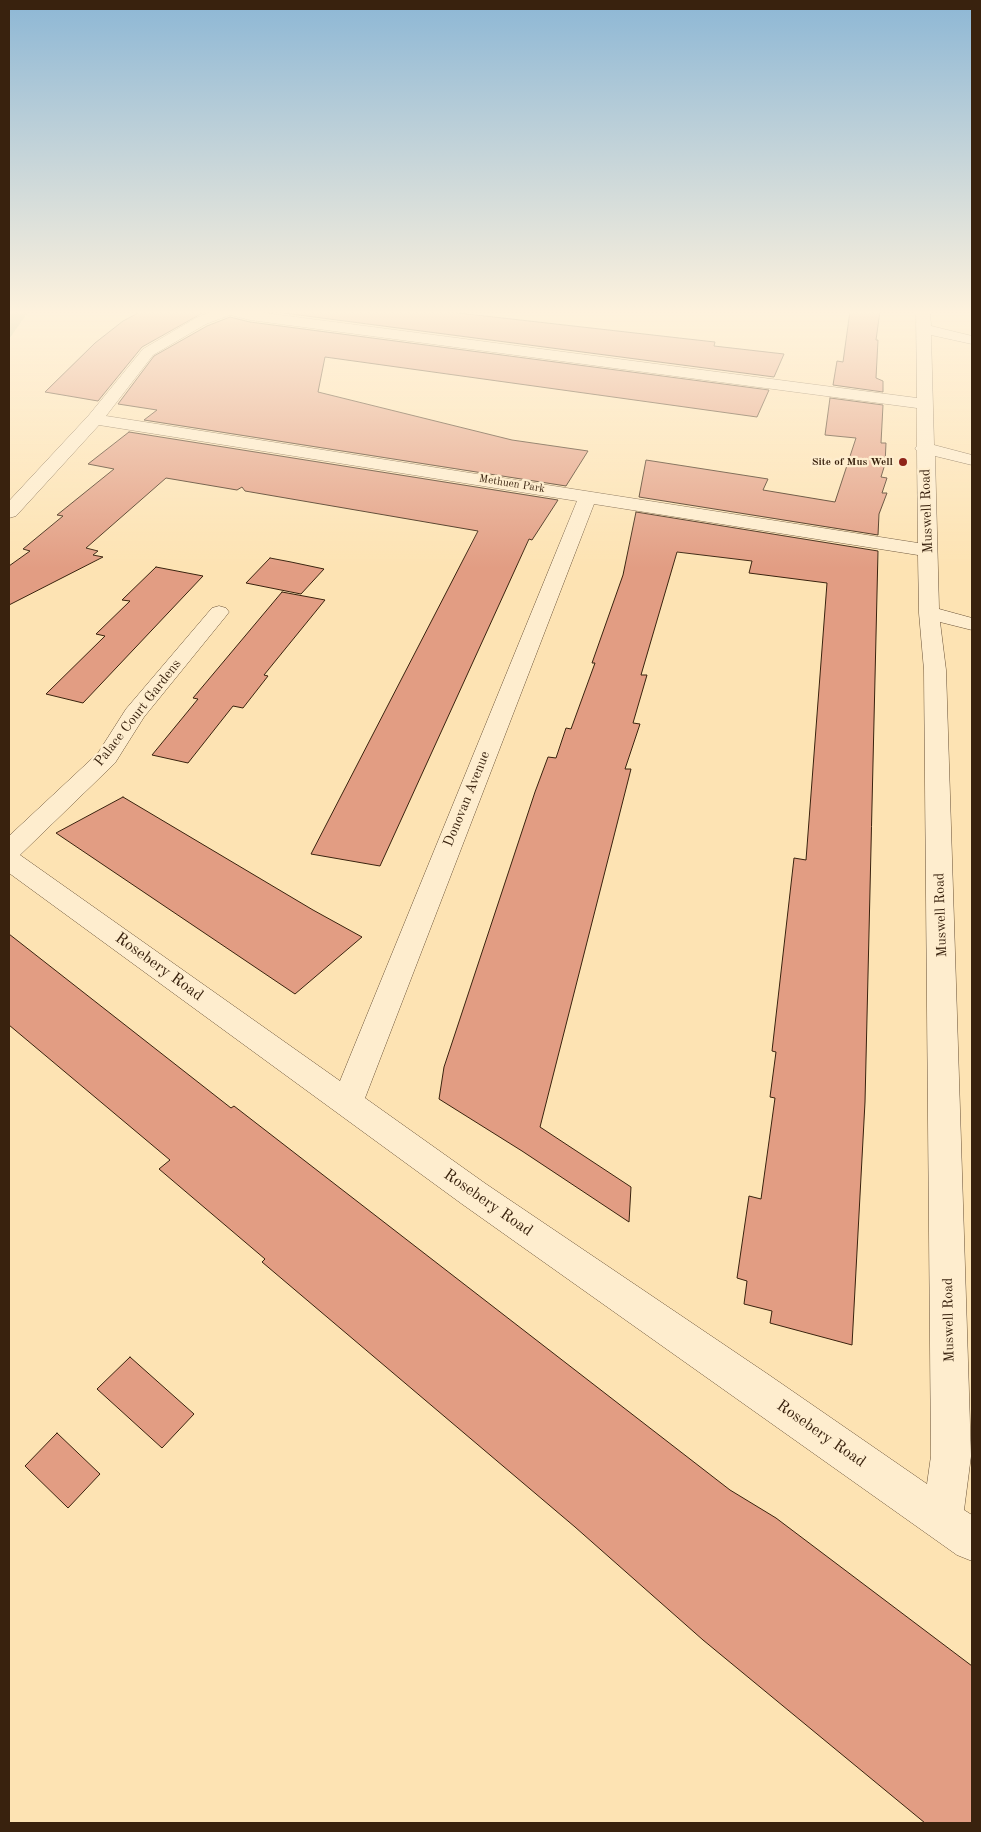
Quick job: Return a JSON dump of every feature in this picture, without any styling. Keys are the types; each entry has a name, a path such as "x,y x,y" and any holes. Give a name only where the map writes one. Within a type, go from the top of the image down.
{"street":[{"path":"9,512 95,419 113,396"},
{"path":"867,396 924,404"},
{"name":"Muswell Road","path":"924,396 929,613 935,670 952,1456 958,1530"},
{"name":"Methuen Park","path":"95,419 929,551"},
{"path":"924,448 972,460"},
{"name":"Donovan Avenue","path":"347,1103 588,496"},
{"name":"Palace Court Gardens","path":"14,867 107,758 134,714 219,612"},
{"path":"929,613 972,624"},
{"name":"Rosebery Road","path":"14,867 474,1194 958,1530"}],"building":[{"path":"71,396 102,396 98,401"},
{"path":"124,396 336,396 512,440 588,451 566,486 144,420 157,410 118,404"},
{"path":"609,396 766,396 757,417"},
{"path":"830,398 883,405 881,443 886,443 885,464 881,477 887,478 882,493 887,493 879,514 878,535 639,497 646,460 768,479 763,490 835,502 856,438 825,435"},
{"path":"129,432 558,500 532,540 529,539 380,866 311,854 478,531 245,491 242,487 237,490 166,478 86,548 98,551 93,555 103,557 9,605 9,566 30,551 23,549 63,516 57,515 114,469 88,464"},
{"path":"636,512 878,551 865,1102 852,1345 770,1323 772,1311 744,1304 747,1281 737,1278 749,1196 761,1199 775,1098 770,1097 776,1052 772,1051 794,858 806,860 827,583 749,573 752,561 677,552 641,675 647,675 633,723 640,724 625,769 631,769 540,1127 631,1187 629,1222 439,1099 444,1067 535,792 548,757 556,758 566,728 571,729 595,663 592,663 623,575"},
{"path":"270,558 324,569 301,594 246,583"},
{"path":"156,567 203,576 83,703 46,694 105,636 96,634 130,601 122,600"},
{"path":"282,592 325,600 264,675 268,676 243,708 233,706 188,763 152,755 198,699 193,698"},
{"path":"123,797 362,937 295,994 56,833"},
{"path":"9,934 231,1108 234,1106 730,1490 776,1518 972,1666 972,1823 925,1823 703,1640 575,1527 262,1262 265,1259 159,1169 170,1160 9,1025"},
{"path":"130,1357 194,1414 162,1448 97,1389"},
{"path":"57,1433 100,1474 68,1508 25,1466"}],"place":[{"name":"Site of Mus Well","path":"903,462"}]}
